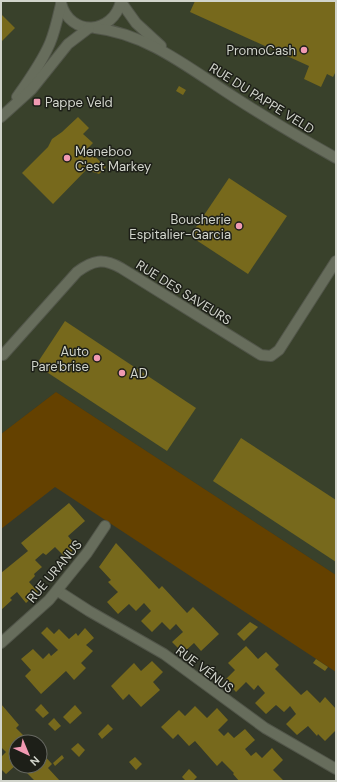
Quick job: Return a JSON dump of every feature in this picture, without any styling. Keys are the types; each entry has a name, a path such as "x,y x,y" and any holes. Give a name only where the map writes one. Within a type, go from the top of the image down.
{"street":[{"path":"3,115 27,83 48,47 54,31 60,2"},
{"name":"RUE DU PAPPE VELD","path":"60,2 64,12 71,21 78,25 126,34 146,43 176,59 254,110 336,158"},
{"path":"3,115 32,89 68,44 92,28 106,24 113,18 121,2"},
{"name":"RUE DU PAPPE VELD","path":"121,2 141,28 176,59"},
{"name":"RUE DES SAVEURS","path":"3,354 77,272 90,264 102,261 109,262 121,268 261,355 271,356 279,350 336,260"},
{"name":"RUE URANUS","path":"1,643 58,591 87,553 105,526"},
{"name":"RUE VÉNUS","path":"58,591 89,611 164,654 246,716 336,769"}],"shaded area":[{"path":"1,1 336,1 336,575 56,392 1,434"},
{"path":"56,392 336,575 336,672 55,487 1,529 1,434"}],"building":[{"name":"PromoCash","path":"195,1 336,1 336,71 333,77 327,74 321,87 304,79 309,66 190,12"},
{"path":"1,14 15,28 1,42"},
{"path":"179,86 186,90 183,95 176,91"},
{"name":"Meneboo C'est Markey","path":"78,117 89,128 83,134 93,143 87,149 106,167 99,174 87,169 53,204 22,173 48,147 52,139"},
{"name":"Boucherie Espitalier-Garcia","path":"229,178 287,216 248,274 190,236"},
{"path":"65,321 196,408 167,451 36,365"},
{"path":"241,438 336,500 336,562 213,481"},
{"path":"69,503 85,521 68,536 77,547 65,557 55,547 46,555 43,553 35,560 42,567 34,574 35,576 29,582 38,592 26,603 17,592 10,598 12,600 1,610 1,573 28,551 21,543"},
{"path":"116,543 159,589 162,586 187,613 193,607 219,634 201,651 194,643 183,653 172,642 183,632 176,624 170,630 162,622 152,632 141,621 151,611 144,603 136,611 129,604 118,614 107,602 118,592 108,582 111,580 99,567"},
{"path":"250,622 258,627 244,641 237,634"},
{"path":"47,627 54,634 59,629 69,639 76,633 78,636 85,628 94,638 86,645 93,651 81,663 86,668 74,680 66,671 41,694 25,676 31,670 21,659 33,649 43,659 49,653 51,656 58,650 41,633"},
{"path":"246,646 258,659 266,652 279,665 275,669 301,695 307,690 320,703 325,697 336,709 336,730 325,741 318,734 317,736 308,726 297,735 286,724 296,714 290,706 284,712 276,705 266,714 255,703 265,693 258,685 254,690 246,682 236,692 225,680 235,670 228,663"},
{"path":"316,659 328,667 325,671 313,663"},
{"path":"152,661 163,672 153,682 160,690 141,707 129,694 123,700 111,686 134,663 141,671"},
{"path":"1,704 19,725 16,728 22,734 8,734 8,772 6,774 1,769 1,757 6,752 1,747"},
{"path":"41,704 49,713 43,718 35,710"},
{"path":"75,705 82,713 70,724 63,717"},
{"path":"195,706 207,718 217,708 228,720 218,730 224,736 228,732 234,738 245,729 255,740 245,749 251,756 256,752 262,758 272,748 283,760 273,770 284,781 239,781 233,774 234,773 222,761 217,766 195,741 189,746 178,734 173,739 161,727 179,710 185,716"},
{"path":"54,718 61,726 55,731 48,724"},
{"path":"108,724 113,729 102,739 98,734"},
{"path":"78,743 85,750 79,757 71,749"},
{"path":"62,755 64,758 55,766 53,763"},
{"path":"135,757 142,764 136,770 129,762"},
{"path":"48,760 52,764 48,768"},
{"path":"48,768 60,781 35,781 28,774 48,774"},
{"path":"189,769 197,777 193,781 186,781 182,777"}],"place":[{"name":"PromoCash","path":"304,50"},
{"name":"Pappe Veld","path":"37,102"},
{"name":"Meneboo C'est Markey","path":"67,158"},
{"name":"Boucherie Espitalier-Garcia","path":"239,226"},
{"name":"Auto Pare'brise","path":"97,358"},
{"name":"AD","path":"122,373"}]}
